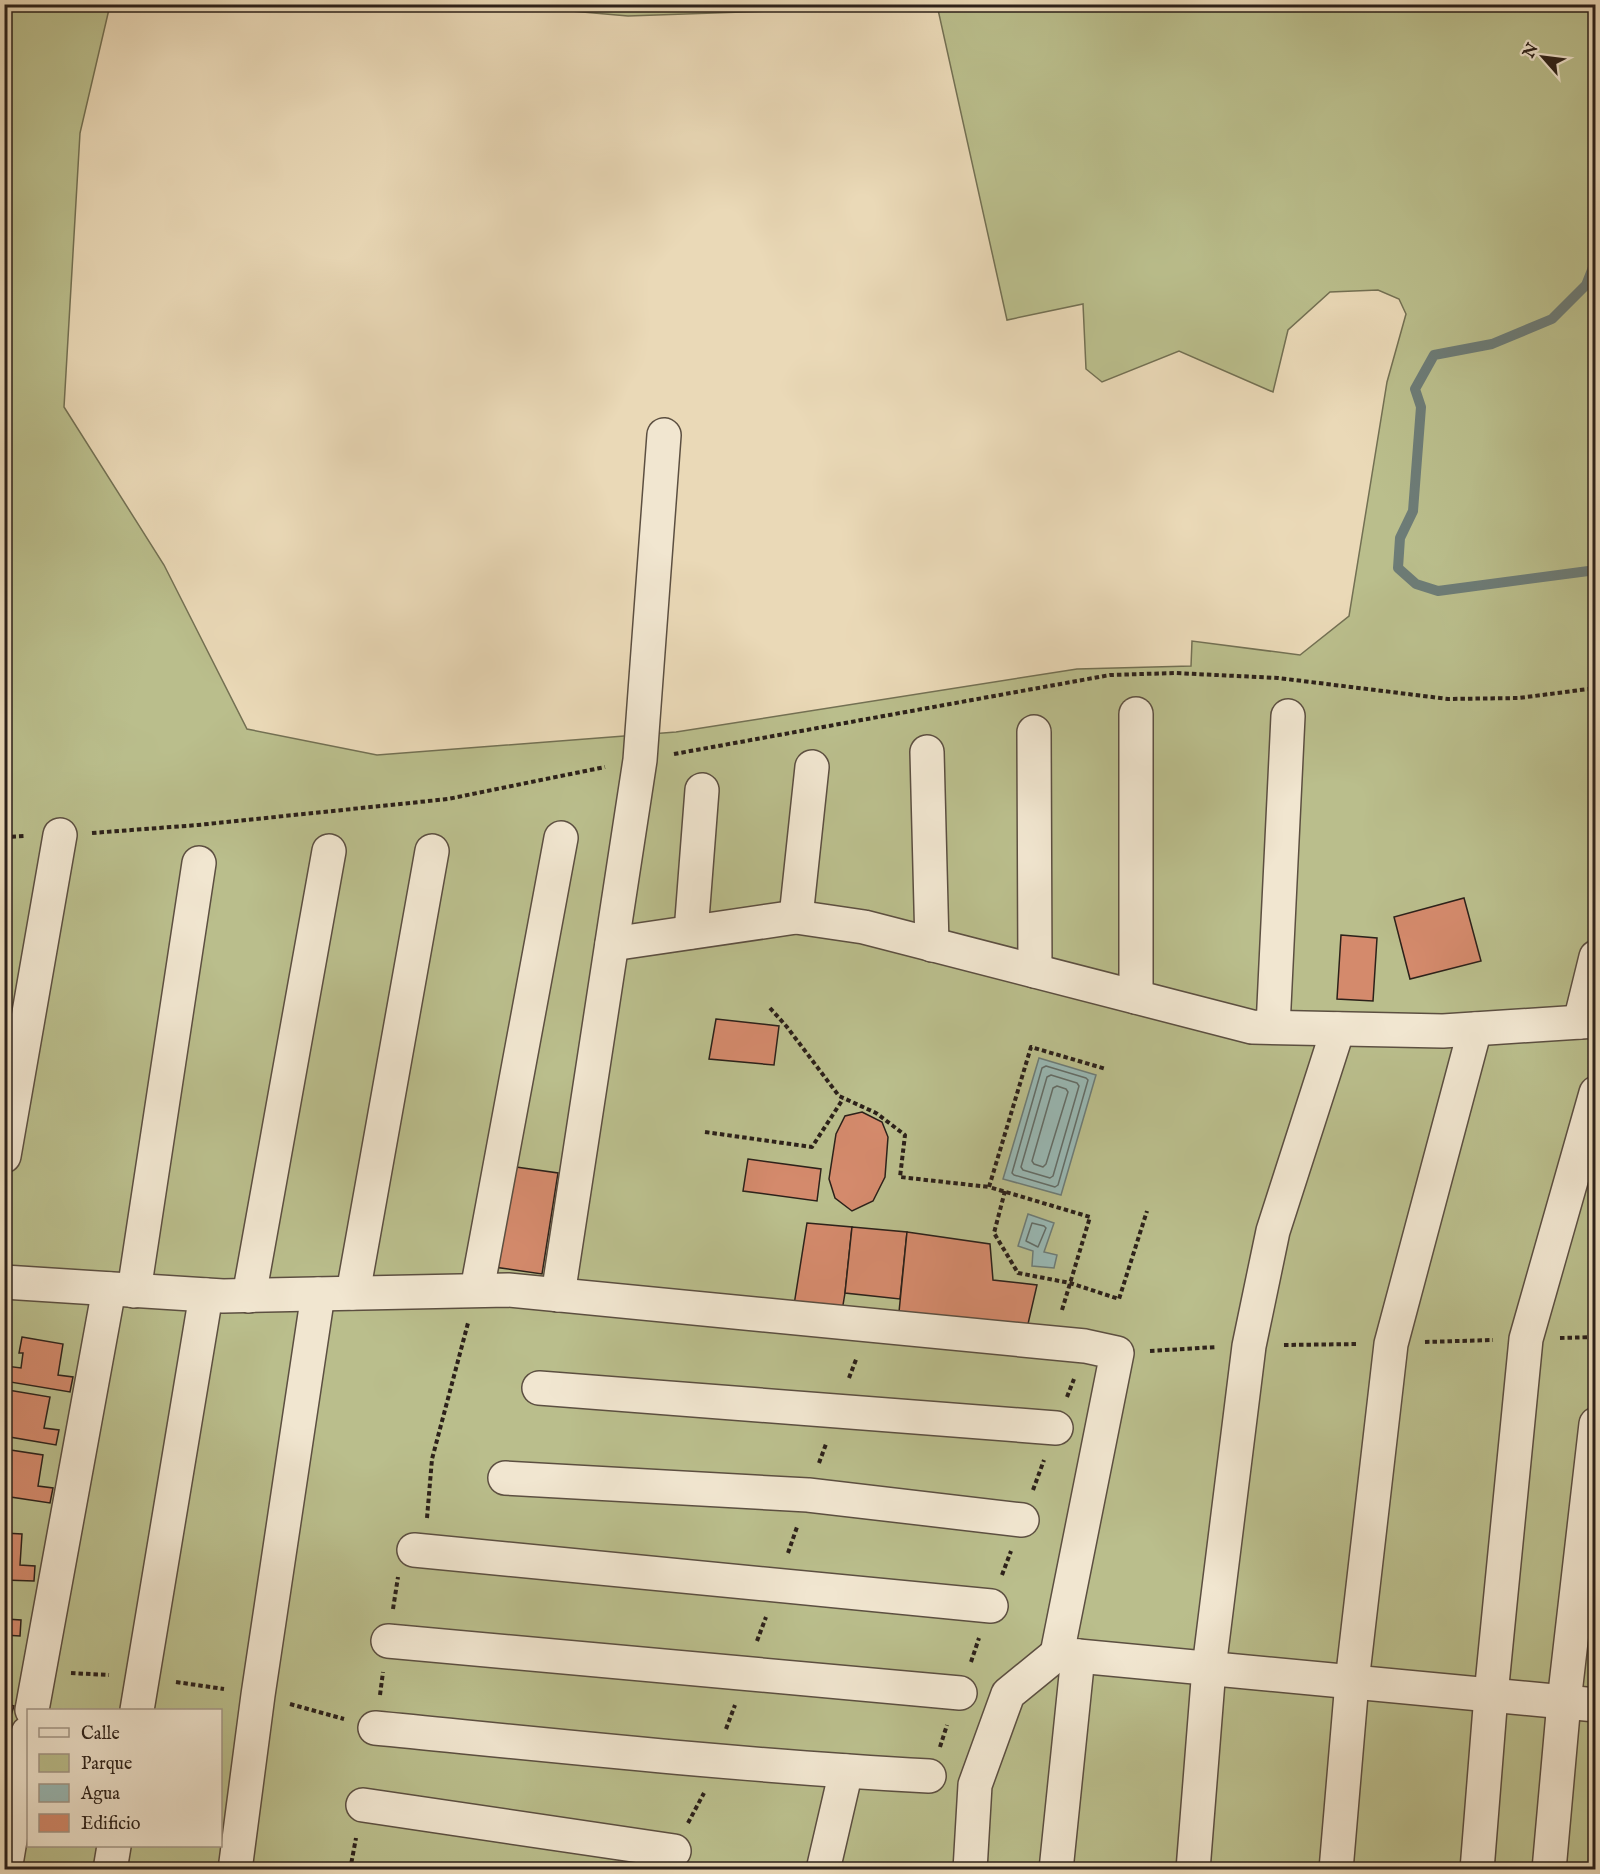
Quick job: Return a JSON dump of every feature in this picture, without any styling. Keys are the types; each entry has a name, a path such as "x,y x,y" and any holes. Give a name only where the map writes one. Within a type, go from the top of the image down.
{"lane":[{"path":"558,1295 640,760 664,435"},
{"path":"1136,714 1136,997"},
{"path":"1273,1027 1288,716"},
{"path":"1034,732 1035,971"},
{"path":"927,752 932,945"},
{"path":"796,917 812,767"},
{"path":"691,932 702,790"},
{"path":"4,1156 60,835"},
{"path":"477,1290 561,838"},
{"path":"249,1296 329,851"},
{"path":"353,1293 432,851"},
{"path":"32,1709 121,1290 200,862"},
{"path":"612,944 796,917 864,927 1252,1027 1443,1031 1588,1022 1596,957"},
{"path":"1193,1869 1209,1668 1249,1346 1273,1231 1338,1029"},
{"path":"1336,1869 1352,1682 1391,1344 1475,1029"},
{"path":"1477,1869 1491,1695 1526,1340 1596,1093"},
{"path":"4,1282 249,1296 508,1290 1052,1342 1117,1353 1068,1655 1056,1869"},
{"path":"235,1869 258,1695 318,1294"},
{"path":"137,1709 206,1295"},
{"path":"539,1388 1056,1428"},
{"path":"1549,1869 1580,1703 1596,1424"},
{"path":"505,1478 808,1495 1022,1520"},
{"path":"414,1550 991,1606"},
{"path":"388,1641 960,1693"},
{"path":"970,1869 975,1785 1008,1694 1068,1655 1580,1703"},
{"path":"375,1728 715,1761 929,1776"},
{"path":"5,1869 27,1739"},
{"path":"823,1869 846,1771"},
{"path":"363,1805 674,1851"},
{"path":"110,1869 114,1847"}],"path":[{"path":"770,1008 839,1096 876,1113 905,1135 900,1177 989,1187 1090,1217 1052,1342"},
{"path":"989,1187 1031,1047 1106,1069"},
{"path":"705,1132 812,1147 843,1099"},
{"path":"1005,1191 994,1233 1018,1273 1070,1283 1119,1299 1147,1210"},
{"path":"929,1776 1085,1346"},
{"path":"1117,1353 1249,1346"},
{"path":"39,1671 142,1676 258,1695 375,1728"}],"green space":[{"path":"5,5 110,5 80,133 64,407 164,565 247,729 377,755 676,732 1077,669 1191,666 1192,641 1300,655 1349,616 1387,382 1406,314 1399,299 1378,290 1330,292 1288,330 1273,392 1179,351 1102,382 1086,369 1083,304 1007,320 937,5 1595,5 1595,1869 5,1870"},
{"path":"502,5 937,5 628,16"}],"water":[{"path":"1039,1058 1096,1075 1061,1195 1003,1179"},
{"path":"1028,1214 1054,1223 1044,1252 1057,1255 1054,1268 1032,1266 1033,1251 1018,1246"}],"building":[{"path":"1464,898 1481,961 1410,979 1394,917"},
{"path":"1341,935 1377,938 1373,1001 1337,999"},
{"path":"716,1019 779,1026 774,1065 709,1059"},
{"path":"862,1112 882,1122 888,1137 885,1177 873,1201 852,1211 835,1198 829,1179 836,1134 845,1116"},
{"path":"748,1159 821,1169 817,1201 743,1191"},
{"path":"509,1166 558,1173 542,1274 494,1267"},
{"path":"807,1223 852,1227 842,1311 794,1305"},
{"path":"852,1227 907,1232 900,1299 845,1293"},
{"path":"907,1232 990,1244 993,1280 1037,1285 1028,1324 899,1312"},
{"path":"22,1337 63,1344 58,1375 73,1377 70,1392 4,1381 6,1366 21,1368 23,1353 19,1353"},
{"path":"8,1390 50,1397 44,1428 59,1430 56,1445 4,1436 4,1421 7,1422 10,1406 6,1406"},
{"path":"4,1449 43,1455 38,1486 53,1488 50,1503 4,1496"},
{"path":"4,1533 22,1534 20,1565 35,1566 34,1581 4,1580"},
{"path":"4,1588 8,1588 6,1619 21,1620 20,1636 4,1635"},
{"path":"4,1703 14,1706 10,1718 4,1716"}],"waterway":[{"path":"1596,260 1586,285 1552,319 1492,344 1434,355 1415,389 1421,407 1413,511 1400,538 1398,568 1416,584 1438,591 1596,570"}]}
